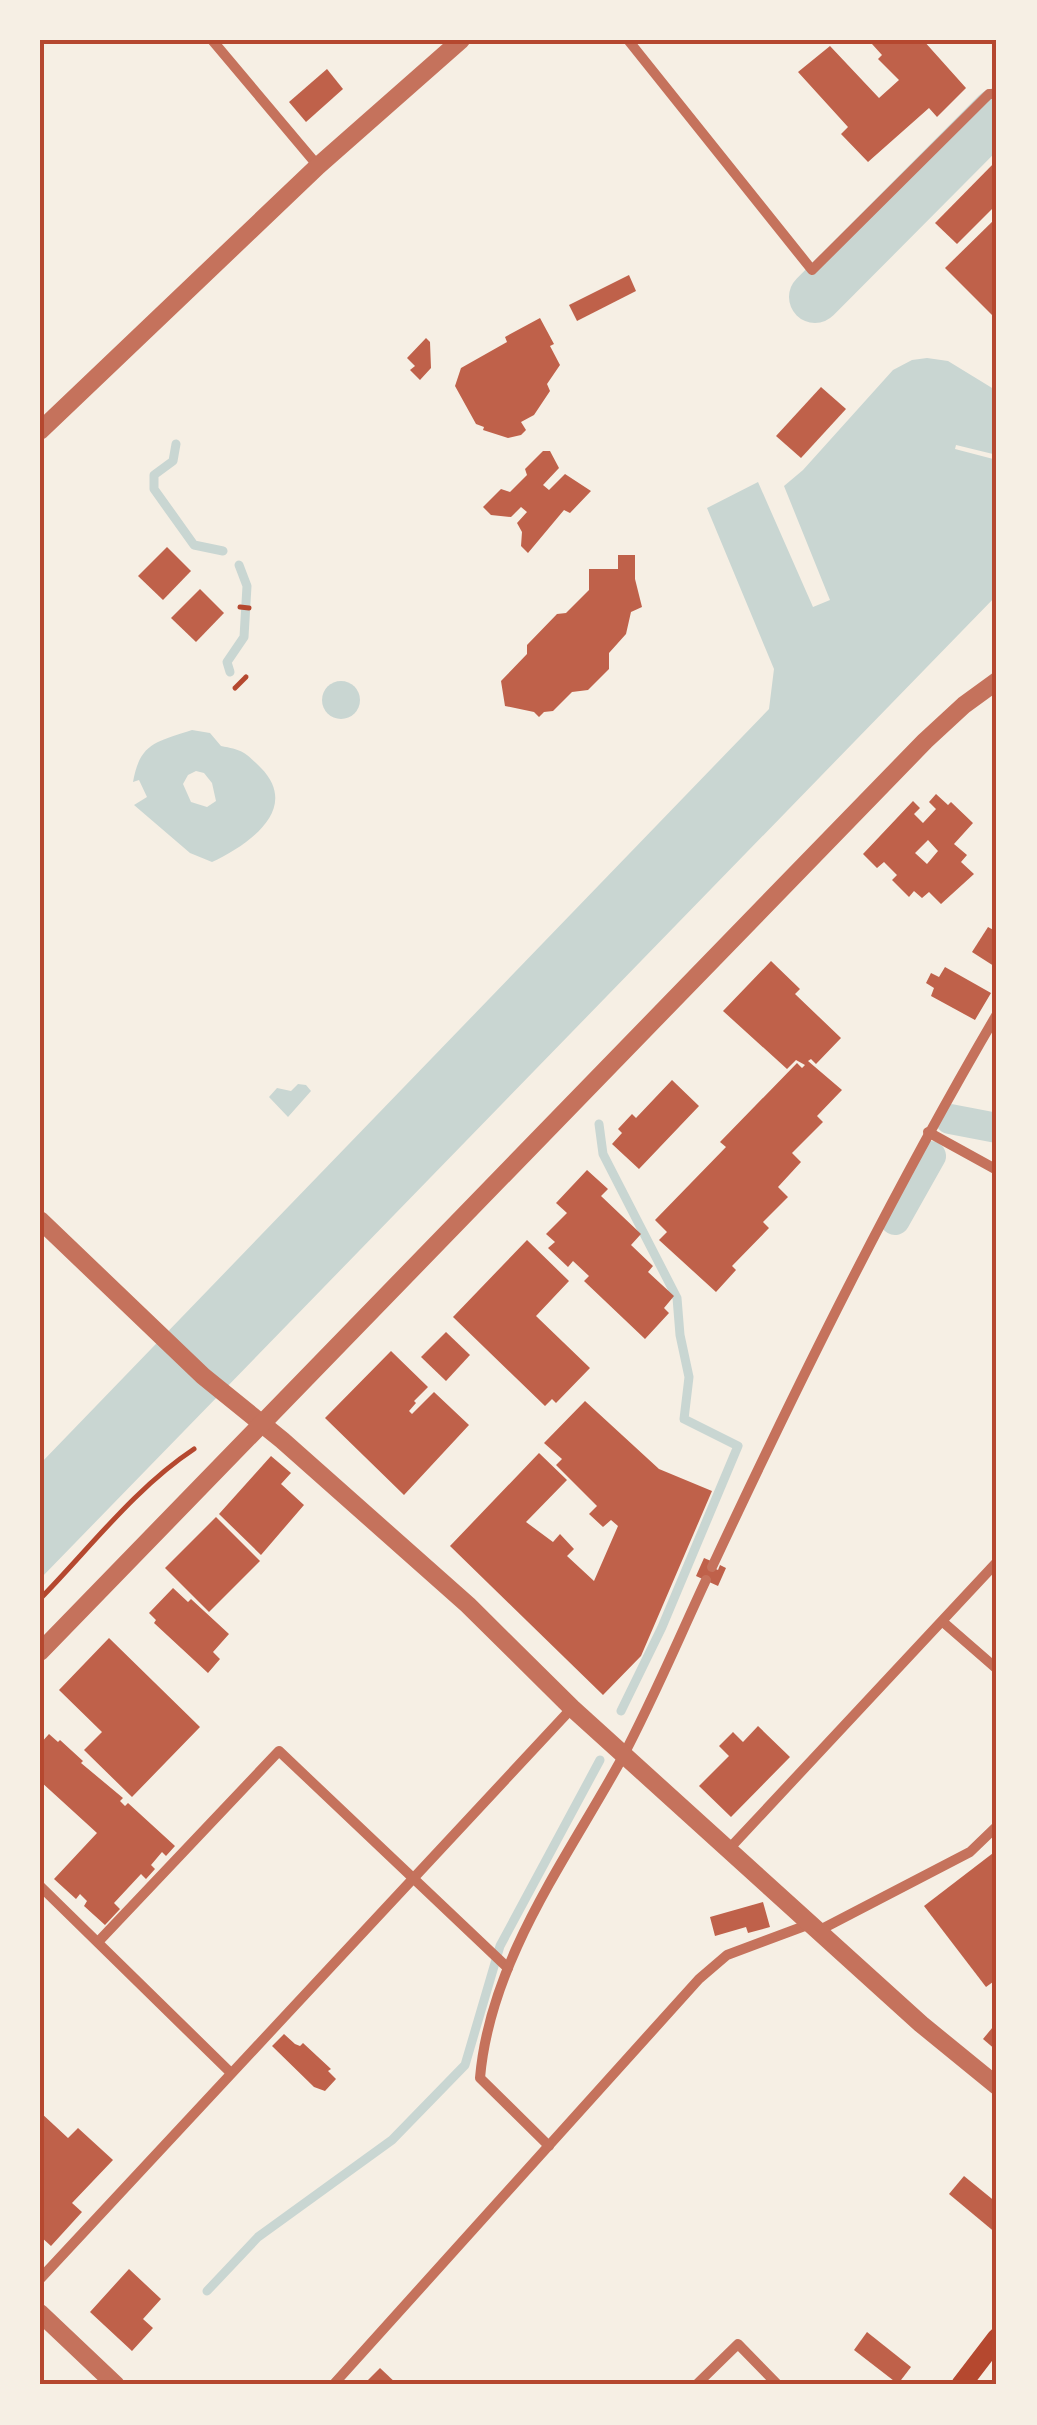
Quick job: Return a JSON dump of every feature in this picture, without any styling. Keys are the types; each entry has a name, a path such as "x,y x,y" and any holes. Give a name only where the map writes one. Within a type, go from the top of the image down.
{"main road":[{"path":"961,2385 997,2338"}],"street":[{"path":"212,40 318,166"},
{"path":"40,431 318,166 461,40"},
{"path":"628,40 812,270 993,94"},
{"path":"40,1652 944,722 997,681"},
{"path":"712,1567 803,1372 928,1132 997,1014"},
{"path":"928,1132 997,1170"},
{"path":"40,1220 229,1399 468,1605 572,1708 728,1850 921,2024 997,2086"},
{"path":"728,1850 997,1562"},
{"path":"549,2146 480,2078 505,1965 624,1754 706,1580"},
{"path":"943,1622 997,1669"},
{"path":"40,2278 572,1708"},
{"path":"98,1942 279,1751 505,1965"},
{"path":"334,2385 699,1980 727,1955 814,1928 970,1852 997,1826"},
{"path":"40,1886 232,2073"},
{"path":"40,2313 116,2385"},
{"path":"696,2385 738,2344 778,2385"}],"path":[{"path":"240,606 249,608"},
{"path":"235,688 246,677"},
{"path":"40,1599 174,1462 194,1450"}],"shaded area":[{"path":"912,360 948,361 997,391 997,455 956,445 955,449 997,460 997,595 40,1579 40,1464 769,709 774,669 707,508 758,482 813,607 830,600 784,486 893,370"},
{"path":"341,681 354,687 360,700 354,713 341,719 328,713 322,700 328,687"},
{"path":"192,730 210,733 221,746 247,755 272,783 275,798 273,811 254,836 212,862 190,853 134,805 147,797 139,780 133,782 146,751 160,741","holes":["204,773 212,783 216,801 207,807 191,802 183,784 188,775"]},
{"path":"298,1084 311,1091 288,1117 269,1097 277,1088 291,1091"}],"building":[{"path":"876,40 923,40 966,88 937,117 929,108 868,162 841,134 848,127 798,72 830,46 879,98 899,80 878,59 882,55 872,44"},
{"path":"327,69 343,89 306,122 289,102"},
{"path":"997,160 997,204 957,244 935,223"},
{"path":"997,217 997,320 945,268"},
{"path":"629,275 636,291 577,321 569,305"},
{"path":"540,318 560,365 547,384 550,391 534,415 521,422 526,430 521,435 508,438 483,430 455,386 461,368"},
{"path":"426,338 430,342 431,368 420,380 410,370 415,366 407,358"},
{"path":"821,387 846,409 801,458 776,436"},
{"path":"543,451 550,451 559,468 543,485 549,490 565,474 591,491 570,513 564,510 528,553 521,546 522,532 517,523 527,512 521,507 511,517 491,515 483,507 501,489 510,492"},
{"path":"167,547 191,571 163,600 138,576"},
{"path":"618,555 635,555 635,579 642,607 631,612 626,634 609,653 609,669 588,690 572,692 553,711 539,717 534,712 505,706 501,681 527,654 527,645 557,614 566,613 589,590 589,569 618,569"},
{"path":"200,589 224,613 196,642 171,618"},
{"path":"936,794 973,823 954,844 967,855 961,862 974,874 941,904 929,892 922,898 914,891 909,897 892,880 897,875 884,862 877,868 863,854 913,801 920,808 914,814 923,823 936,809 929,802","holes":["928,840 938,851 927,864 915,853"]},
{"path":"988,927 997,932 997,968 972,952"},
{"path":"771,961 800,989 795,994 841,1038 816,1064 808,1061 842,1090 817,1116 823,1122 792,1153 801,1162 778,1187 788,1197 763,1222 769,1228 732,1266 736,1270 716,1292 659,1240 667,1232 655,1220 726,1147 720,1142 797,1063 802,1068 805,1065 796,1060 787,1069 723,1011"},
{"path":"945,967 991,993 975,1020 931,996 934,988 926,983 931,973 939,977"},
{"path":"672,1080 699,1106 639,1169 612,1144 622,1133 618,1129 632,1114 636,1118"},
{"path":"587,1170 608,1189 601,1196 641,1234 631,1245 653,1266 648,1272 674,1296 664,1308 669,1313 645,1339 584,1281 589,1276 573,1261 568,1267 548,1248 555,1242 546,1234 567,1213 556,1203"},
{"path":"527,1240 569,1281 536,1316 590,1368 556,1403 552,1399 545,1406 453,1317"},
{"path":"446,1332 470,1355 446,1381 421,1357"},
{"path":"391,1351 428,1387 414,1401 409,1411 412,1414 434,1392 469,1425 404,1495 325,1418"},
{"path":"585,1401 659,1469 712,1491 641,1656 603,1695 450,1546 539,1453 567,1480 526,1522 553,1542 560,1534 574,1549 567,1556 594,1581 618,1526 611,1520 603,1527 589,1514 597,1506 556,1465 562,1459 544,1443"},
{"path":"271,1456 291,1473 281,1484 304,1505 261,1555 219,1514"},
{"path":"216,1517 260,1561 209,1612 165,1568"},
{"path":"704,1558 711,1561 709,1566 726,1568 718,1586 696,1576"},
{"path":"173,1588 229,1634 213,1652 220,1659 208,1673 154,1623 156,1620 149,1613"},
{"path":"109,1638 200,1727 132,1797 84,1750 102,1732 59,1690"},
{"path":"758,1726 790,1757 731,1817 699,1786 729,1756 719,1746 733,1732 743,1742"},
{"path":"49,1734 123,1798 120,1801 125,1806 128,1803 175,1846 166,1856 162,1852 146,1879 141,1874 114,1903 120,1909 105,1925 84,1906 87,1901 80,1894 76,1899 54,1879 97,1833 40,1781 40,1744"},
{"path":"997,1850 997,1979 986,1987 924,1906"},
{"path":"763,1902 770,1927 748,1933 746,1927 715,1936 710,1917"},
{"path":"997,2022 997,2051 983,2039"},
{"path":"284,2034 295,2044 303,2043 331,2069 328,2071 336,2079 325,2091 314,2087 272,2046"},
{"path":"40,2112 68,2138 78,2128 113,2160 72,2203 82,2212 51,2246 40,2236"},
{"path":"964,2176 997,2203 997,2234 949,2194"},
{"path":"129,2269 161,2299 143,2319 153,2328 132,2351 90,2312"},
{"path":"867,2332 911,2367 898,2384 854,2350"},
{"path":"380,2368 398,2385 363,2385"}],"waterway":[{"path":"815,297 997,114"},
{"path":"176,444 173,461 154,475 154,489 194,545 223,551"},
{"path":"230,672 227,662 244,637 247,586 239,565"},
{"path":"950,1119 997,1128"},
{"path":"599,1124 603,1154 677,1298 689,1377 684,1419 738,1446 662,1627 621,1711"},
{"path":"895,1220 931,1156"},
{"path":"207,2291 258,2237 392,2140 465,2065 500,1946 600,1760"}]}
